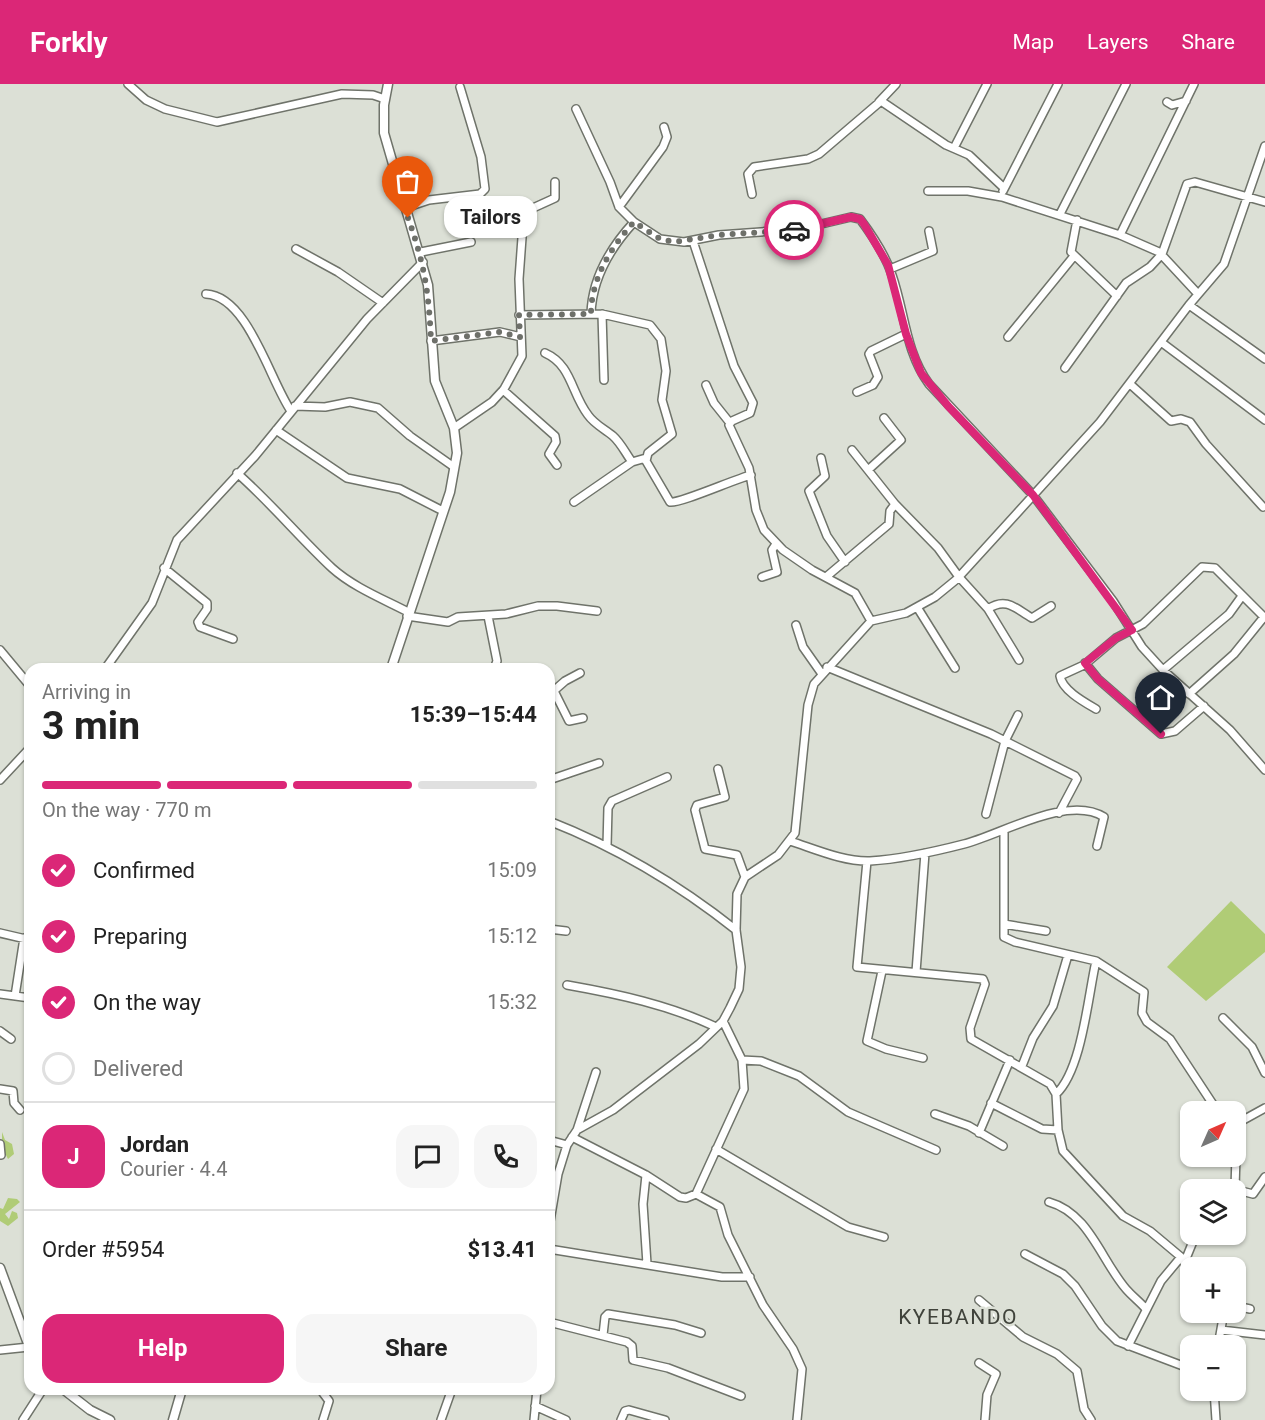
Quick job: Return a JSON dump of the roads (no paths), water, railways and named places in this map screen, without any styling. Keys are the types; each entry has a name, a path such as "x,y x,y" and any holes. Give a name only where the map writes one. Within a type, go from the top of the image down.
{"street":[{"path":"128,84 146,100 165,109 218,122 342,94 373,94 385,99"},
{"path":"388,84 384,133 423,262 428,285 435,381 454,429 457,453 443,511 393,663"},
{"path":"752,194 748,174 754,167 808,159 819,154 879,102 896,84"},
{"path":"954,148 987,84"},
{"path":"1002,197 1004,188 1058,84"},
{"path":"1060,214 1126,84"},
{"path":"1120,235 1194,84"},
{"path":"405,208 429,200 480,194 484,191 484,171 460,87"},
{"path":"1167,102 1172,105 1186,101"},
{"path":"879,102 886,102 954,148 969,155 1004,188"},
{"path":"576,109 610,182 619,207 634,222 660,239 674,242 693,241 719,235 800,229 856,217 864,224 890,268 906,334 921,373 929,384 1033,495 1163,670 1238,738 1265,770"},
{"path":"619,207 663,147 667,137 664,127"},
{"path":"577,1130 613,1110 699,1044 723,1021 741,981 741,955 736,930 737,894 745,877 778,855 790,841 796,823 808,697 825,670 871,621 906,612 959,578 1094,429 1227,259 1265,146"},
{"path":"454,429 492,402 503,390 522,356 519,315 523,224 533,208 555,198 555,182"},
{"path":"1065,368 1126,283 1150,267 1162,254 1185,187 1190,182 1265,202"},
{"path":"928,191 968,191 1002,197 1120,235 1162,254 1198,294"},
{"path":"1077,220 1070,249 1074,256 1117,296"},
{"path":"591,314 591,300 610,251 634,222"},
{"path":"890,268 933,251 929,231"},
{"path":"693,241 734,366 753,404 750,412 730,423"},
{"path":"420,252 471,242"},
{"path":"296,249 338,272 383,303"},
{"path":"1008,337 1074,256"},
{"path":"109,663 152,603 177,540 276,430 367,319 423,262"},
{"path":"206,294 216,295 222,299 249,327 277,389 293,408"},
{"path":"1189,305 1265,359"},
{"path":"519,315 602,315 650,325 661,339 666,370 662,400 672,434 646,458 632,462 574,502"},
{"path":"602,315 604,380"},
{"path":"431,341 500,332 520,337"},
{"path":"857,392 873,385 878,377 869,354 871,351 906,334"},
{"path":"1161,342 1265,420"},
{"path":"545,353 556,358 566,370 572,390 587,414 615,438 632,462"},
{"path":"1130,384 1171,421 1181,419 1190,422 1206,444 1263,507"},
{"path":"706,385 714,403 730,423 730,431 751,475 764,530 776,544 826,577 855,592 871,621"},
{"path":"503,390 555,436 556,442 549,454 557,465"},
{"path":"293,408 325,407 350,402 378,408 410,436 454,467"},
{"path":"868,470 901,440 884,418"},
{"path":"276,430 347,478 400,489 443,511"},
{"path":"852,450 895,504 938,548 959,578 988,609 1019,660"},
{"path":"646,458 649,471 666,499 675,503 724,482 751,475"},
{"path":"821,458 825,476 809,491 827,536 845,562"},
{"path":"237,473 272,504 333,568 363,589 408,614 448,622 458,617 488,616 548,606 597,611"},
{"path":"826,577 889,524 890,511 895,504"},
{"path":"762,577 777,572 772,550 776,544"},
{"path":"1096,709 1080,700 1059,678 1085,663 1116,638 1143,624 1205,566 1215,568 1265,617 1234,654 1189,694"},
{"path":"164,568 207,603 207,609 198,622 200,627 233,639"},
{"path":"1163,670 1229,614 1242,596"},
{"path":"988,609 999,604 1011,604 1032,618 1051,606"},
{"path":"916,607 955,668"},
{"path":"488,616 496,663"},
{"path":"796,626 803,647 825,670 1005,741 1076,777 1059,813"},
{"path":"0,650 24,679"},
{"path":"1085,663 1098,679 1161,734 1175,731 1204,706"},
{"path":"555,690 580,674"},
{"path":"555,699 569,721 583,718"},
{"path":"987,814 1005,741 1018,715"},
{"path":"0,780 24,754"},
{"path":"555,778 599,763"},
{"path":"718,769 725,797 720,801 697,805 695,810 697,824 705,849 737,855 745,877"},
{"path":"607,846 608,808 612,801 667,777"},
{"path":"790,841 837,856 867,861 925,853 1004,831 1034,816 1088,811 1104,816 1097,846"},
{"path":"555,824 607,846 679,887 736,930"},
{"path":"1004,831 1004,937 1008,940 1096,961 1144,992 1142,1013 1147,1022 1170,1039 1211,1101"},
{"path":"916,972 925,853"},
{"path":"867,861 857,964 861,969 984,979 985,984 970,1036 1046,1080 1056,1094 1062,1151 1123,1216 1159,1237 1181,1257"},
{"path":"1004,924 1046,931"},
{"path":"555,930 566,931"},
{"path":"0,933 24,938"},
{"path":"15,996 24,953"},
{"path":"1022,1066 1033,1038 1053,1006 1068,955"},
{"path":"1056,1094 1064,1085 1078,1049 1096,961"},
{"path":"882,971 867,1041 886,1049 923,1058"},
{"path":"567,985 639,1000 691,1015 716,1027"},
{"path":"0,994 24,997"},
{"path":"1223,1018 1252,1047 1265,1073"},
{"path":"572,1137 646,1175 680,1197 686,1198 696,1194 744,1089 742,1060 723,1021"},
{"path":"0,1031 10,1039"},
{"path":"742,1060 761,1061 800,1076 848,1112 936,1150"},
{"path":"979,1133 1010,1060"},
{"path":"555,1192 567,1145 577,1130 596,1072"},
{"path":"0,1089 13,1091 14,1103 20,1110"},
{"path":"991,1103 1042,1129 1058,1130"},
{"path":"1246,1118 1265,1108"},
{"path":"935,1114 1003,1146"},
{"path":"555,1142 567,1145"},
{"path":"0,1144 1,1155"},
{"path":"716,1149 849,1227 884,1237"},
{"path":"646,1175 643,1204 646,1264"},
{"path":"1246,1192 1253,1194 1265,1177"},
{"path":"696,1194 720,1207 728,1235 763,1305 793,1349 802,1369 797,1420"},
{"path":"1049,1202 1059,1205 1085,1228 1125,1289 1146,1309"},
{"path":"555,1250 722,1277 750,1277"},
{"path":"1026,1254 1063,1275 1084,1295 1109,1334 1128,1346 1180,1365"},
{"path":"1128,1346 1161,1281 1180,1262"},
{"path":"1,1272 24,1334"},
{"path":"979,1300 1023,1337 1057,1354 1077,1371 1084,1409 1090,1420"},
{"path":"1246,1308 1250,1309"},
{"path":"603,1335 605,1317 608,1314 701,1333"},
{"path":"555,1323 630,1343 633,1360 668,1368 741,1396"},
{"path":"1220,1335 1222,1323"},
{"path":"1221,1330 1265,1335"},
{"path":"0,1350 24,1348"},
{"path":"979,1363 996,1374 987,1395 986,1420"},
{"path":"23,1420 39,1395"},
{"path":"71,1395 90,1410 110,1420"},
{"path":"173,1420 180,1395"},
{"path":"323,1420 329,1401 324,1395"},
{"path":"444,1419 450,1395"},
{"path":"534,1420 536,1395"},
{"path":"1215,1401 1216,1420"},
{"path":"535,1406 566,1420"},
{"path":"621,1420 625,1411 629,1410 665,1420"}],"place":[{"name":"Tailors","path":"408,218"}],"district":[{"name":"KYEBANDO","path":"958,1317"}]}
